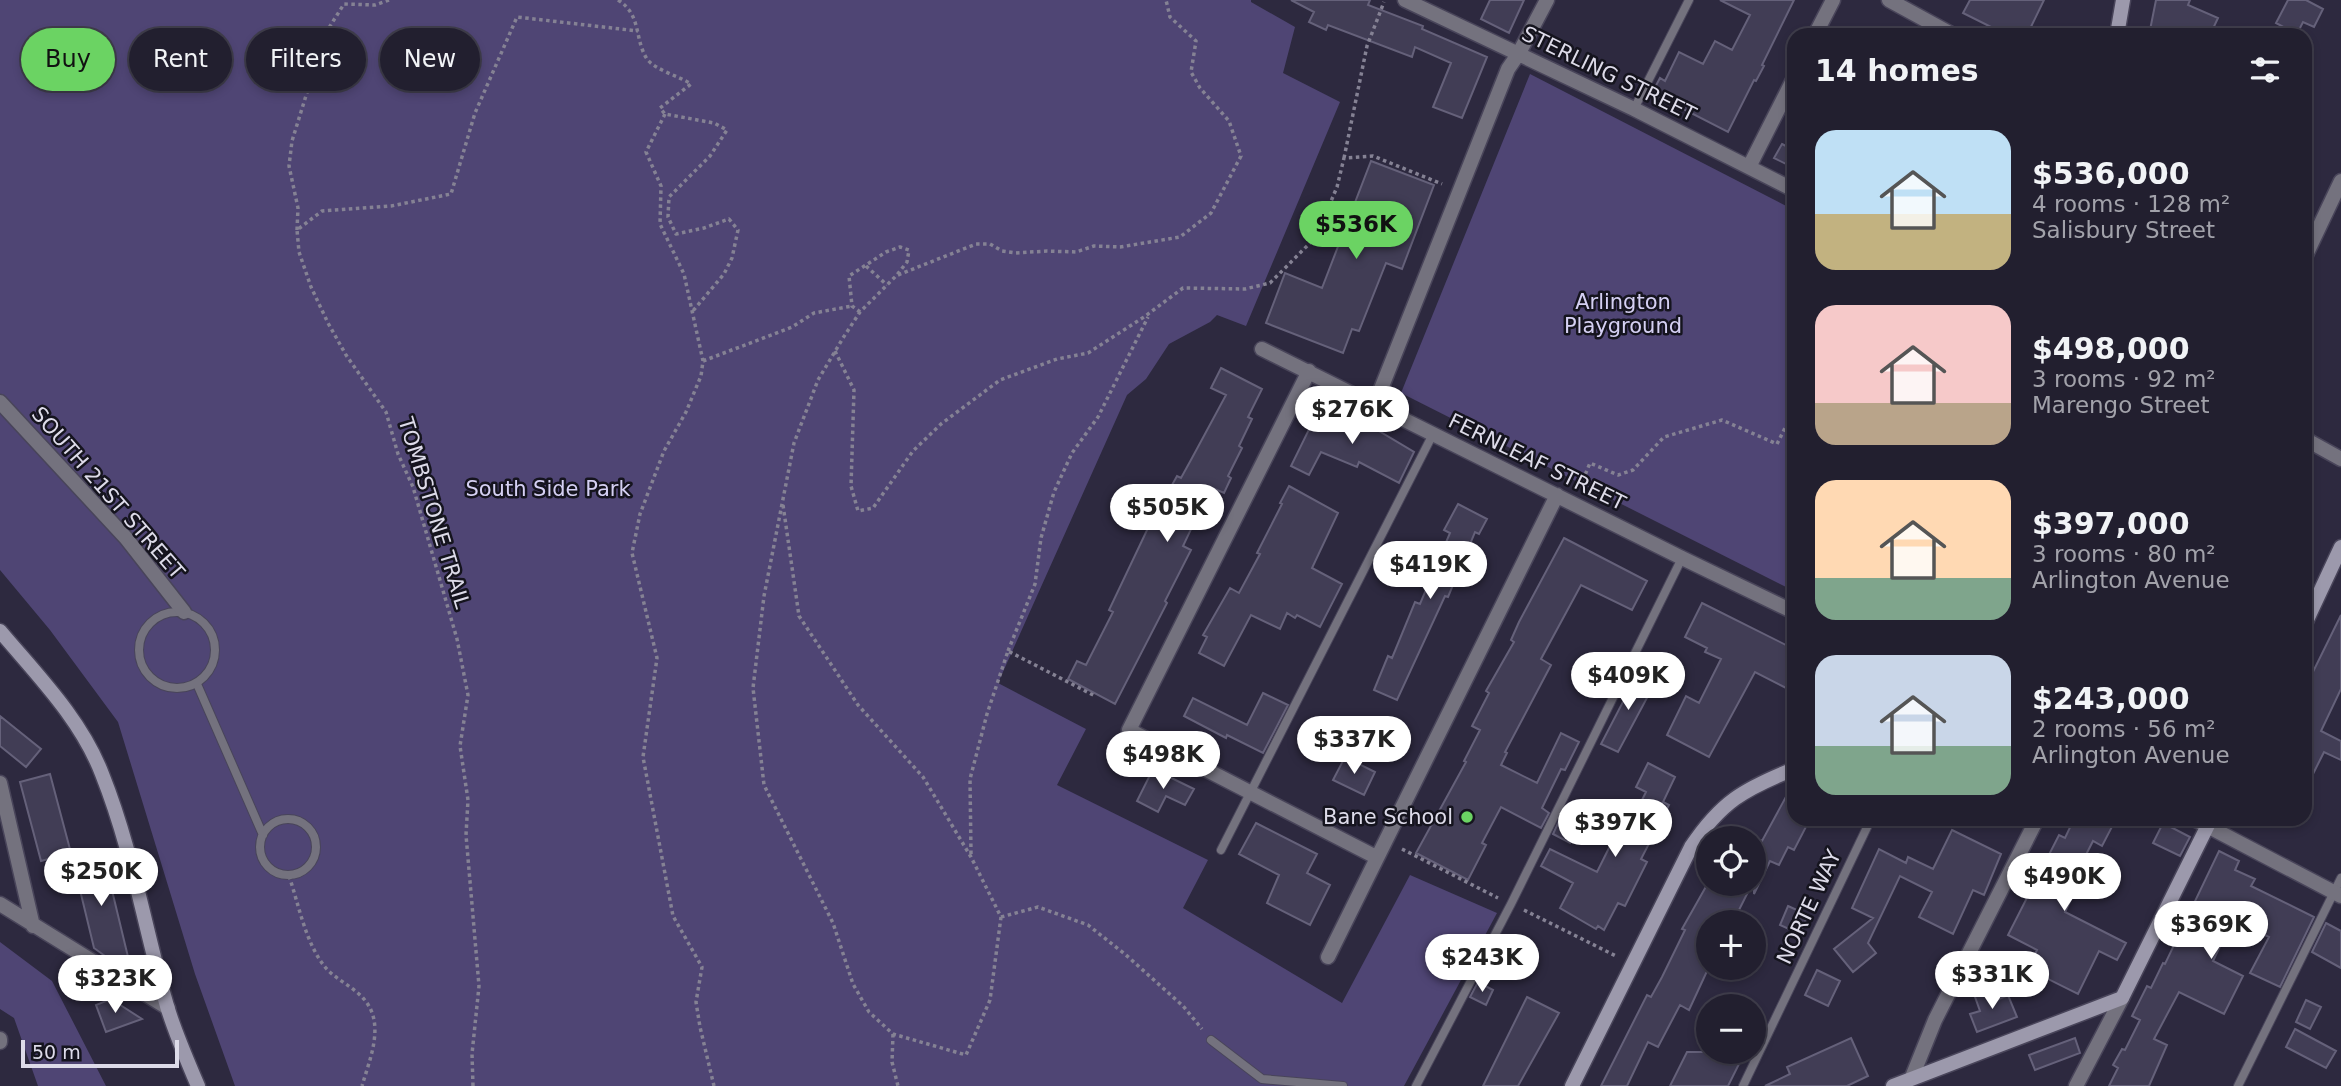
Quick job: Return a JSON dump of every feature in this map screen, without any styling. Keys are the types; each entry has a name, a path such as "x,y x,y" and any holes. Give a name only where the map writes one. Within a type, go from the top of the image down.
{"street":[{"name":"STERLING STREET","path":"1405,0 1634,108 1787,186"},
{"path":"1375,404 1508,69 1547,0"},
{"path":"1819,28 1833,0"},
{"path":"1889,0 1938,28"},
{"path":"2118,28 2123,0"},
{"path":"1749,167 1787,92"},
{"path":"2312,242 2341,181"},
{"name":"FERNLEAF STREET","path":"1262,349 1787,609"},
{"path":"1309,371 1129,730 1376,857"},
{"name":"SOUTH 21ST STREET","path":"0,402 126,538 184,612"},
{"path":"2312,443 2341,459"},
{"path":"1328,957 1557,495"},
{"path":"2312,609 2341,547"},
{"path":"0,631 54,695 82,734 102,773 128,854 168,1008 198,1086"},
{"path":"1572,1086 1685,859 1708,821 1730,801 1766,780 1787,772"},
{"path":"0,783 33,926"},
{"path":"1912,1077 1935,1020 2033,826"},
{"path":"2077,1086 2208,826"},
{"path":"2214,826 2337,894"},
{"path":"0,904 168,1008"},
{"path":"1893,1086 2122,998"}],"lane":[{"path":"1634,108 1689,0"},
{"path":"1221,850 1433,434"},
{"path":"1416,1086 1511,904 1682,558"},
{"path":"170,612 195,615 211,632 216,654 206,676 197,684 170,688 158,684 141,664 141,637 147,625 158,617 170,612"},
{"path":"197,684 263,835 261,854 265,863 280,874 289,876 298,874 312,862 316,854 314,836 302,822 293,819 276,822 263,835"},
{"name":"NORTE WAY","path":"1743,1086 1868,826"},
{"path":"2238,1086 2337,894 2341,878"},
{"path":"1212,1040 1262,1080 1343,1086"}],"path":[{"name":"TOMBSTONE TRAIL","path":"389,0 375,5 344,4 325,34 292,141 289,166 298,208 299,252 311,287 346,355 386,412 398,454 413,487 457,639 468,695 460,746 468,800 466,835 480,986 472,1054 472,1086"},
{"path":"618,0 629,7 648,59 663,71 675,74 691,84 660,108 665,114 714,123 727,130 709,156 669,197 668,217 676,234 729,219 738,230 733,258 724,274 692,312"},
{"path":"897,276 976,244 990,244 1002,251 1016,253 1076,252 1094,246 1120,247 1180,237 1212,214 1241,156 1229,121 1200,88 1191,72 1196,41 1170,17 1166,0"},
{"path":"835,351 854,390 851,486 858,511 873,508 913,451 941,424 1000,380 1057,359 1088,353 1149,314 1183,288 1245,289 1270,283 1316,237 1336,187 1367,46 1384,2"},
{"path":"297,230 322,211 391,205 451,194 475,113 517,17 638,31"},
{"path":"665,114 646,152 661,186 660,224 684,274 703,361 701,376 686,412 664,451 645,502 632,553 657,658 643,757 673,916 702,967 696,1002 714,1086"},
{"path":"1344,158 1373,156 1443,184"},
{"path":"783,505 799,616 858,705 923,777 971,857 1000,917 990,1000 966,1055 893,1034 869,1012 853,984 833,923 764,785 753,688 764,596 794,443 818,380 835,351 860,312 897,276 907,262 909,250 900,247 886,252 849,276 852,306"},
{"path":"866,266 887,285"},
{"path":"703,361 792,327 814,313 852,306 860,312"},
{"path":"971,857 970,779 987,713 1035,584 1041,538 1054,492 1072,453 1098,417 1149,314"},
{"path":"1580,487 1590,463 1618,475 1633,470 1664,437 1722,420 1777,444 1787,424"},
{"path":"1009,651 1095,696"},
{"path":"289,876 313,948 326,968 364,999 373,1020 376,1036 362,1086"},
{"path":"1000,917 1038,907 1088,925 1183,1006 1212,1040"},
{"path":"893,1034 892,1062 898,1086"}],"green space":[{"name":"South Side Park","path":"0,0 1251,0 1295,27 1283,73 1340,102 1246,326 1217,315 1210,322 1169,344 1146,379 1127,395 998,683 1086,729 1057,785 1208,860 1183,908 1342,1003 1410,875 1497,913 1404,1086 235,1086 195,974 118,722 50,630 0,570"},
{"name":"Arlington Playground","path":"1530,74 1787,206 1787,587 1401,393"},
{"path":"0,942 52,981 106,1086 38,1086 14,1018 0,1009"}],"building":[{"path":"1291,0 1370,0 1368,5 1423,26 1422,29 1487,57 1462,118 1433,107 1451,63 1415,47 1412,57 1328,25 1326,30 1309,22 1314,12"},
{"path":"1490,0 1524,0 1509,33 1481,19"},
{"path":"1720,0 1794,0 1762,65 1764,66 1728,132 1652,93 1660,78 1665,81 1679,52 1703,64 1715,41 1732,50 1750,15"},
{"path":"1970,0 2044,0 2030,28 1993,28 1963,13"},
{"path":"2156,0 2190,0 2188,5 2218,18 2213,28 2150,28"},
{"path":"2288,0 2306,0 2323,9 2314,27 2303,22 2300,28 2286,28 2276,23"},
{"path":"1782,144 1787,146 1787,164 1774,158"},
{"path":"1371,161 1434,185 1402,269 1386,263 1359,331 1352,329 1343,353 1266,323 1285,273 1322,288"},
{"path":"1221,368 1262,389 1248,417 1252,419 1239,446 1242,448 1228,476 1231,478 1224,493 1215,489 1206,508 1202,506 1183,546 1191,550 1115,704 1068,679 1077,661 1086,665 1113,612 1109,610 1148,528 1177,476 1181,478 1226,395 1211,388"},
{"path":"1321,405 1343,416 1344,414 1361,423 1362,421 1414,452 1399,483 1359,462 1357,467 1321,452 1309,475 1291,466"},
{"path":"1289,486 1338,513 1312,568 1342,584 1320,627 1287,613 1280,629 1251,615 1224,666 1199,653 1207,637 1203,635 1230,588 1239,593 1260,554 1257,553"},
{"path":"1458,504 1487,519 1479,534 1475,532 1448,597 1445,596 1397,700 1374,690 1388,656 1392,658 1415,602 1420,604 1450,533 1444,530"},
{"path":"1564,538 1647,581 1632,610 1581,585 1541,659 1551,665 1505,752 1507,753 1501,765 1537,783 1561,733 1579,742 1565,770 1561,769 1542,808 1549,813 1541,828 1501,807 1482,843 1486,845 1468,880 1416,853 1466,762 1464,761 1480,730 1472,726 1489,693 1486,691 1514,642 1511,640 1519,622"},
{"path":"1702,603 1787,646 1787,688 1755,672 1709,757 1667,735 1686,696 1699,703 1721,659 1705,652 1707,648 1685,637"},
{"path":"2341,615 2341,689 2321,731 2341,741 2341,760 2324,752 2312,776 2312,686 2312,674"},
{"path":"1638,673 1656,681 1618,752 1601,744"},
{"path":"1263,693 1288,705 1263,753 1227,735 1226,738 1184,716 1193,698 1247,725"},
{"path":"0,716 41,749 26,767 0,746"},
{"path":"1345,757 1375,772 1364,795 1333,780"},
{"path":"1648,763 1675,777 1663,802 1669,805 1641,859 1647,862 1625,906 1618,903 1604,930 1598,926 1596,929 1560,908 1573,883 1541,866 1550,849 1597,872 1611,844 1618,848 1646,792 1636,787"},
{"path":"1153,769 1194,789 1185,805 1166,796 1158,812 1137,801"},
{"path":"50,774 71,853 41,861 20,782"},
{"path":"1787,795 1787,826 1806,826 1794,850 1788,847 1779,865 1770,861 1766,869 1766,834"},
{"path":"1560,819 1578,829 1570,843 1553,834"},
{"path":"1256,823 1317,854 1307,873 1330,885 1310,925 1267,903 1279,875 1239,854"},
{"path":"2071,826 2112,826 2102,846 2093,841 2068,890 2074,893 2065,912 2126,943 2117,960 2099,951 2078,994 2028,969 2037,950 2008,935 2059,835 2065,838"},
{"path":"2162,826 2169,826 2190,837 2180,856 2153,843"},
{"path":"1952,830 2001,854 1984,895 1973,890 1953,934 1919,917 1932,892 1900,876 1868,943 1876,953 1853,972 1834,949 1873,918 1852,908 1879,849 1906,863 1908,857 1933,869"},
{"path":"2219,851 2239,861 2235,870 2255,879 2251,886 2314,917 2280,987 2250,973 2269,937 2233,919 2213,961 2243,976 2224,1014 2179,992 2154,1039 2167,1045 2149,1086 2109,1086 2118,1068 2113,1065 2122,1049 2125,1050 2140,1020 2132,1016 2147,986 2151,988 2163,963 2165,964"},
{"path":"103,853 129,961 116,964 94,948 73,861"},
{"path":"1701,896 1746,896 1739,910 1696,910 1696,980 1703,980 1689,1010 1680,1005 1658,1047 1648,1042 1627,1086 1601,1086 1647,995 1651,997 1662,977 1685,930 1682,929"},
{"path":"1788,906 1808,915 1800,934 1780,925"},
{"path":"2326,923 2341,931 2341,968 2312,952"},
{"path":"1817,970 1840,981 1828,1006 1805,995"},
{"path":"1478,982 1493,990 1486,1005 1470,997"},
{"path":"1990,988 1995,1001 2008,995 2017,1017 1977,1032 1970,1014 1980,1011 1974,994"},
{"path":"1527,997 1559,1013 1518,1086 1483,1086"},
{"path":"111,999 142,1019 106,1032 96,1005"},
{"path":"2306,1000 2321,1007 2310,1029 2296,1022"},
{"path":"2295,1029 2336,1051 2326,1068 2286,1047"},
{"path":"1851,1038 1868,1076 1847,1086 1765,1086 1790,1074 1787,1067"},
{"path":"2075,1038 2080,1053 2035,1070 2029,1055"},
{"path":"1687,1052 1696,1052 1696,1064 1739,1064 1728,1086 1670,1086"}],"place":[{"name":"Bane School","path":"1467,817"}]}
